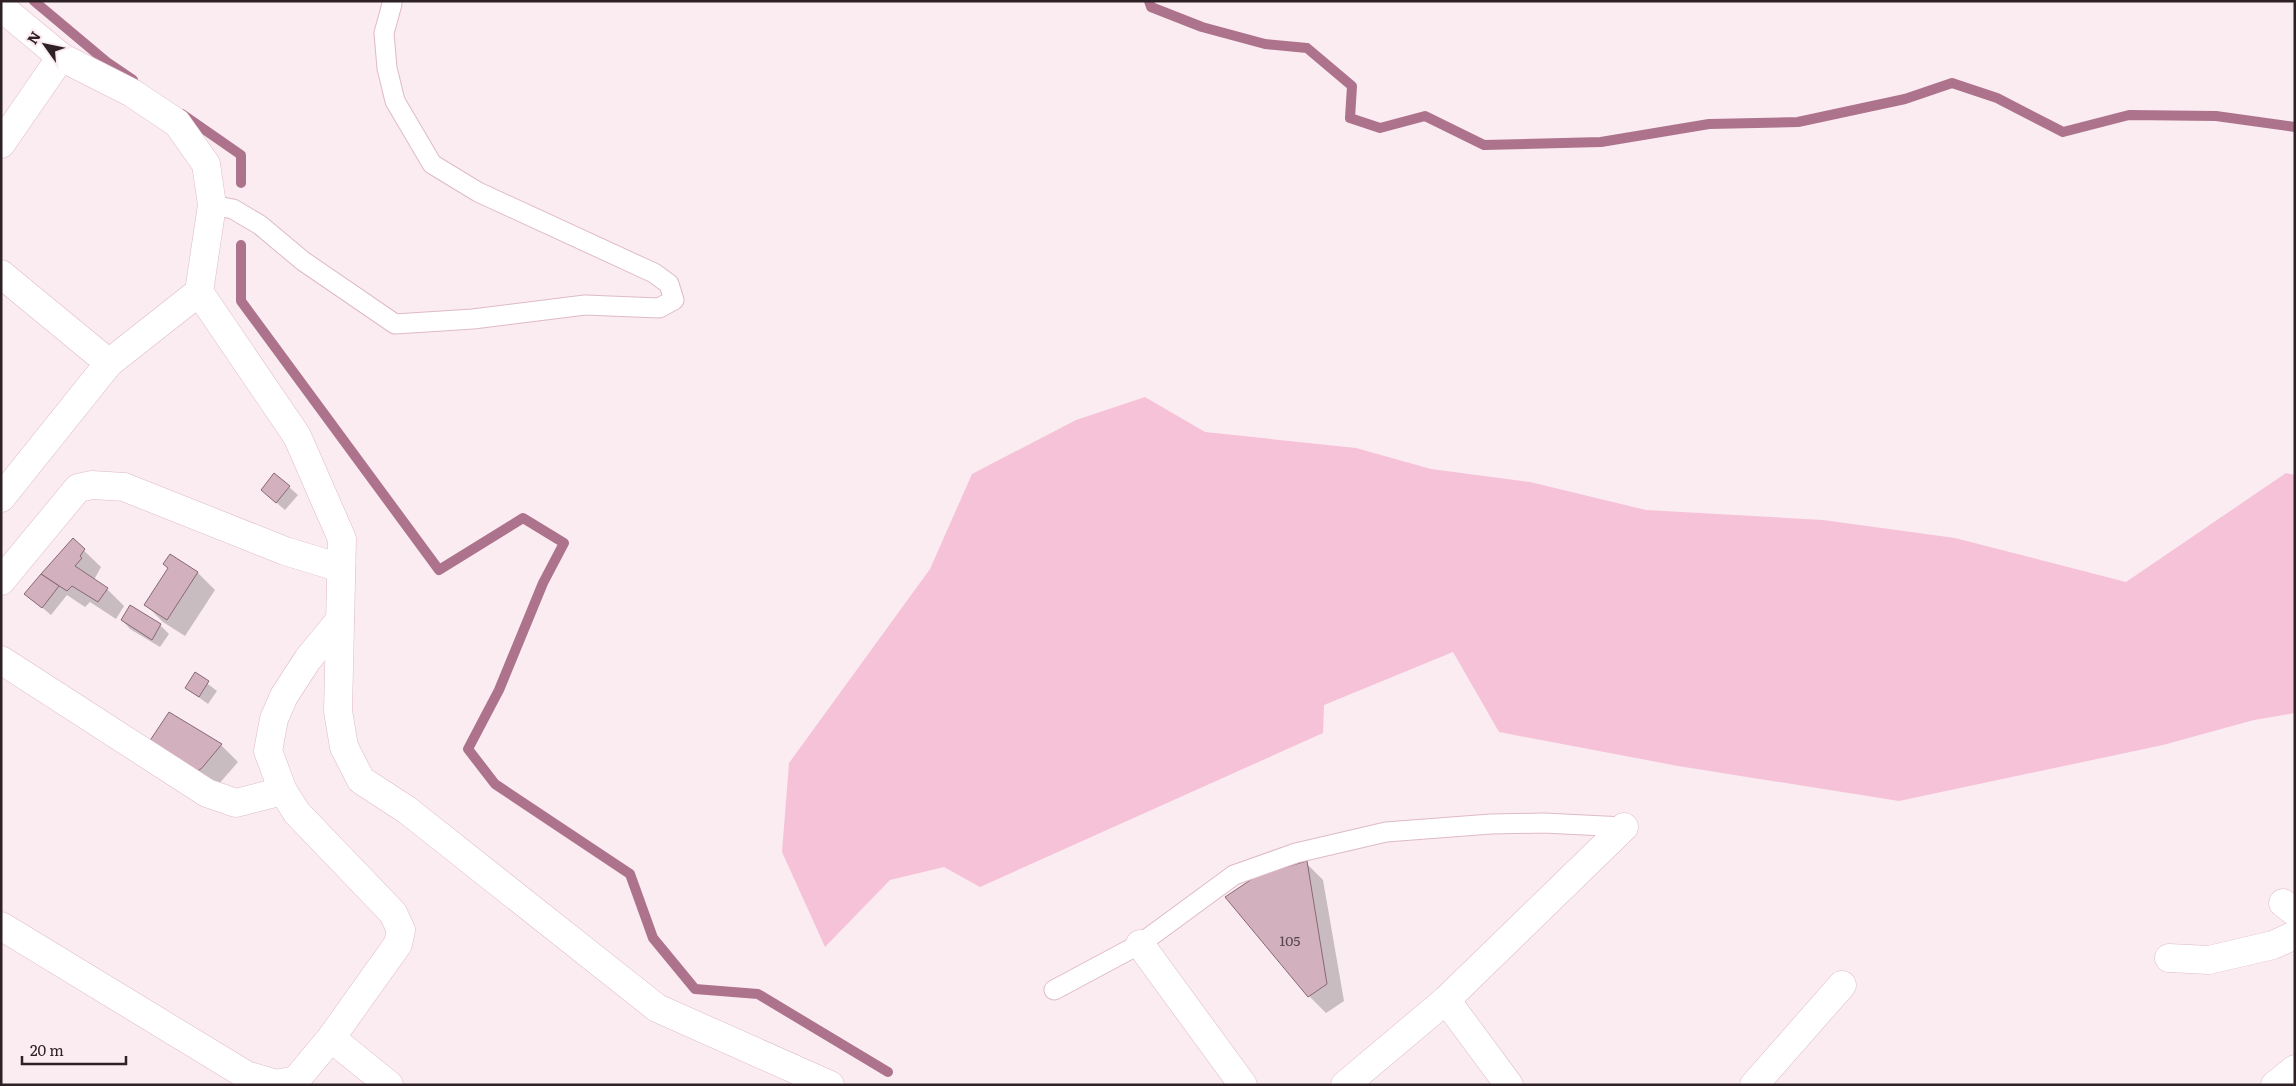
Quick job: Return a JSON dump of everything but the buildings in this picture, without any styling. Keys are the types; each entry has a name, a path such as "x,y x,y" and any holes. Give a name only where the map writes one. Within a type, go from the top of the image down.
{"street":[{"path":"1,8 61,57 132,93 177,123 206,164 212,205 199,292 298,436 342,539 338,711 344,747 360,780 407,810 657,1008 830,1085"},
{"path":"1,144 61,57"},
{"path":"1,274 109,363"},
{"path":"1,498 109,363 199,292"},
{"path":"1,581 78,488 92,485 124,487 285,551 341,568"},
{"path":"1,926 246,1075 276,1084 296,1080 331,1038 398,944 401,930 393,913 297,813 283,791 268,751 274,719 284,696 308,659 340,620"},
{"path":"1,660 208,793 236,803 283,791"},
{"path":"1345,1085 1446,1000 1624,827"},
{"path":"2169,958 2209,960 2273,946 2295,934"},
{"path":"1140,944 1243,1085"},
{"path":"1754,1085 1842,984"},
{"path":"1446,1000 1509,1085"},
{"path":"331,1038 388,1085"},
{"path":"2276,1085 2295,1069"}],"lane":[{"path":"212,205 233,209 260,225 303,261 395,324 473,319 586,305 659,308 674,300 669,284 654,273 478,192 432,164 395,101 387,68 384,33 392,4"},
{"path":"1054,990 1140,944 1234,875 1296,853 1386,832 1491,824 1544,823 1624,827"}],"shaded area":[{"path":"1145,397 1205,432 1356,448 1431,469 1530,482 1646,510 1823,520 1955,538 2126,582 2286,473 2295,475 2295,713 2254,720 2163,745 1899,801 1678,766 1499,732 1453,652 1324,705 1323,733 980,887 944,867 890,880 825,947 782,852 789,763 930,569 972,474 1076,420"}],"waterway":[{"path":"34,1 108,63 133,80"},
{"path":"1149,1 1151,7 1202,27 1265,44 1307,48 1352,86 1350,118 1380,128 1425,116 1484,145 1601,142 1709,124 1798,122 1905,99 1952,83 1997,98 2063,132 2129,115 2216,116 2295,127"},
{"path":"182,114 241,155 241,183"},
{"path":"241,245 241,301 439,570 523,518 564,543 543,583 499,690 468,749 495,784 630,874 653,938 695,989 758,994 888,1072"}]}
